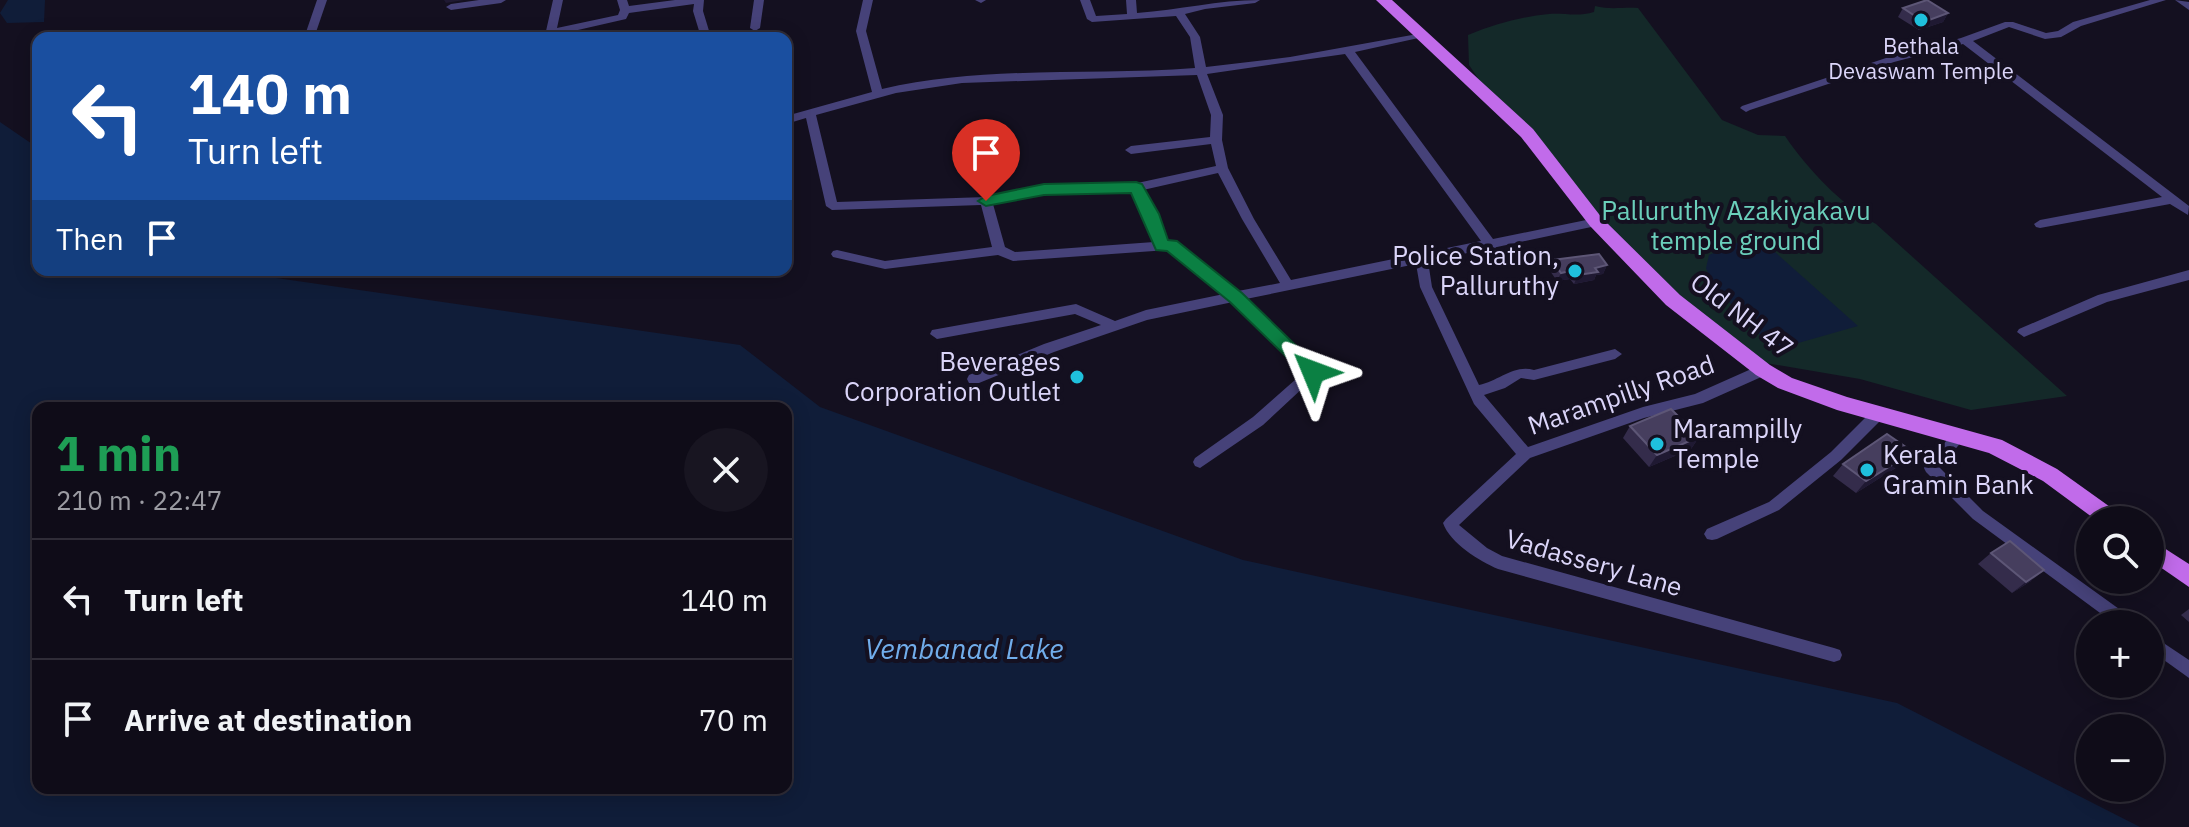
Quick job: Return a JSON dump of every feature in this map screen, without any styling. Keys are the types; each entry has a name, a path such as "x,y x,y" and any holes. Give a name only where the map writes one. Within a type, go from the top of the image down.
{"main road":[{"name":"Old NH 47","path":"1383,0 1527,133 1596,222 1673,300 1763,370 1785,383 1878,414 1995,446 2050,475 2093,506"},
{"path":"2164,558 2189,577"}],"street":[{"path":"311,32 322,0"},
{"path":"451,7 501,0"},
{"path":"551,32 559,0"},
{"path":"568,32 622,17 624,5 698,0 704,32"},
{"path":"755,28 759,0"},
{"path":"868,0 861,31 878,93"},
{"path":"1085,0 1092,19 1179,13 1190,7 1225,6 1255,0"},
{"path":"1131,0 1132,16"},
{"path":"1746,108 2009,24 2045,36 2061,34 2077,24 2161,0"},
{"path":"2180,0 2189,7"},
{"path":"1179,13 1195,37 1201,71 1217,115 1216,140 1222,168 1288,286"},
{"path":"792,118 878,93 933,83 1017,76 1201,71 1313,59 1419,35"},
{"path":"1965,40 2189,212"},
{"path":"1349,51 1491,246"},
{"path":"810,113 832,206 986,201 1044,189 1136,187 1222,168"},
{"path":"1131,150 1216,140"},
{"path":"1136,187 1151,214 1162,246"},
{"path":"2040,224 2173,199"},
{"path":"986,201 999,250"},
{"path":"974,379 1112,325 1146,315 1596,222"},
{"path":"837,254 885,265 999,250 1013,257 1171,245 1236,297 1313,372 1258,421 1200,462"},
{"name":"Marampilly Road","path":"1421,258 1426,287 1481,404 1525,454 1643,413 1698,399 1763,370"},
{"path":"2024,332 2103,298 2189,275"},
{"path":"937,334 1076,309 1112,325"},
{"path":"1475,392 1503,383 1509,376 1526,372 1534,375 1615,354"},
{"path":"1712,534 1774,506 1836,456 1878,414"},
{"path":"1959,436 1931,468 1978,515 2108,610"},
{"name":"Vadassery Lane","path":"1525,454 1451,523 1453,529 1482,553 1498,562 1834,655"},
{"path":"2164,651 2189,670"}],"green space":[{"name":"Palluruthy Azakiyakavu temple ground","path":"1595,6 1638,8 1722,120 1758,135 1785,136 1838,197 1876,224 2067,396 1971,410 1860,379 1760,362 1664,286 1492,99 1469,65 1468,35 1528,17 1594,12"}],"water":[{"path":"8,0 45,0 44,22 7,23 0,13"},
{"name":"Vembanad Lake","path":"0,122 32,144 32,276 263,276 740,345 820,407 1243,560 1897,703 2076,794 2076,802 2091,802 2140,827 0,827"},
{"path":"1746,239 1766,244 1858,326 1774,350 1713,285 1706,268 1709,255"}],"building":[{"path":"1927,0 1948,13 1924,22 1903,8"},
{"path":"1599,254 1607,265 1595,268 1598,272 1578,275 1574,270 1561,273 1552,260"},
{"path":"1671,409 1699,437 1657,455 1630,426"},
{"path":"1887,434 1913,452 1866,481 1843,464"},
{"path":"2010,541 2044,570 2026,582 1991,553"}],"place":[{"name":"Bethala Devaswam Temple","path":"1921,20"},
{"name":"Police Station, Palluruthy","path":"1575,271"},
{"name":"Beverages Corporation Outlet","path":"1077,377"},
{"name":"Marampilly Temple","path":"1657,444"},
{"name":"Kerala Gramin Bank","path":"1867,470"}],"route":[{"path":"986,201 1044,189 1136,187 1151,214 1162,246 1171,245 1236,297 1313,372"}]}
